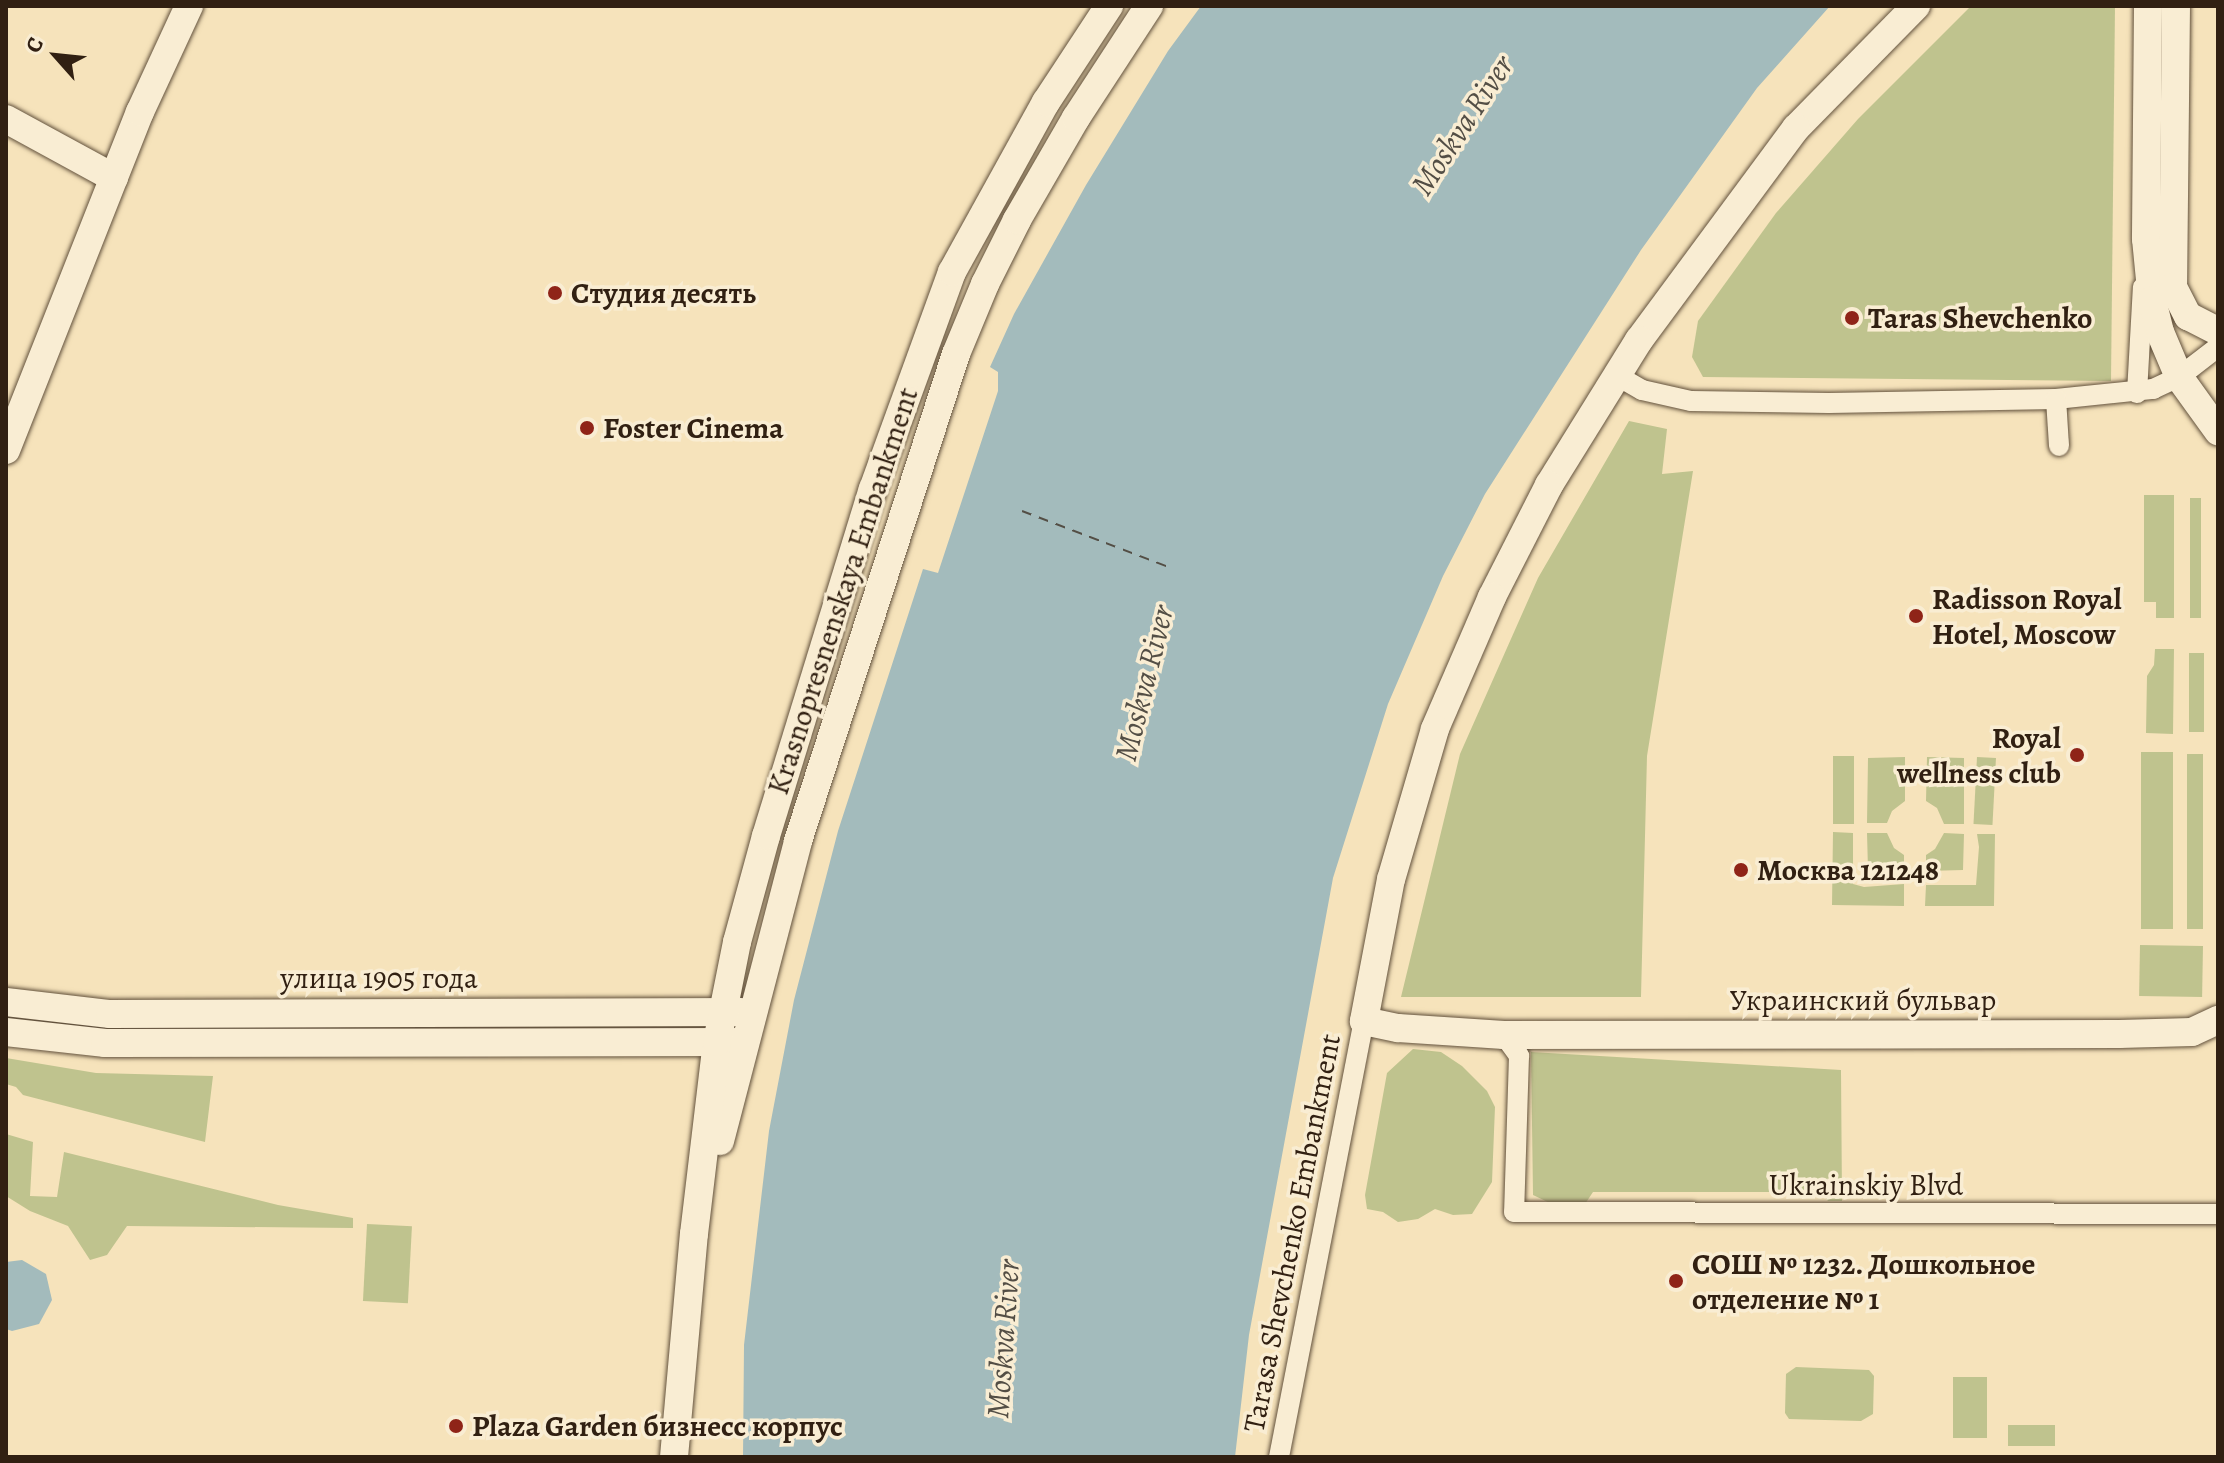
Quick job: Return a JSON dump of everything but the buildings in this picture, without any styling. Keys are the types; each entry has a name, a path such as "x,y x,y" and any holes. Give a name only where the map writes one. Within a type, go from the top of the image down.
{"main road":[{"path":"6,450 114,178 189,6"},
{"name":"Krasnopresnenskaya Embankment","path":"674,1457 694,1234 717,1042 766,836 873,489 952,272 1046,102 1109,6"},
{"name":"Krasnopresnenskaya Embankment","path":"694,1234 798,841 956,354 985,284 1017,220 1076,118 1149,6"},
{"path":"1364,1021 1391,879 1435,729 1492,597 1542,499 1616,375 1796,128 1916,6"},
{"path":"2148,6 2146,239 2152,300 2160,332 2179,377 2218,431"},
{"path":"2176,6 2173,287 2188,316 2218,331"},
{"path":"6,119 114,178"},
{"name":"улица 1905 года","path":"6,1002 110,1014 754,1012"},
{"name":"Украинский бульвар","path":"1364,1021 1398,1028 1504,1035 2119,1034 2192,1032 2218,1020"},
{"path":"6,1032 105,1043 747,1042"}],"street":[{"path":"2137,393 2146,239"},
{"path":"1616,375 1642,390 1691,401 1829,403 2056,399 2137,393 2179,377 2218,347"},
{"path":"2056,399 2059,446"},
{"name":"Tarasa Shevchenko Embankment","path":"1279,1457 1364,1021"},
{"name":"Ukrainskiy Blvd","path":"1504,1035 1519,1056 1514,1212 2218,1214"}],"green space":[{"path":"1971,6 2115,6 2111,381 1703,377 1692,357 1698,321 1776,213 1858,119"},
{"path":"1629,421 1667,429 1662,474 1693,471 1647,756 1641,997 1401,997 1460,754 1538,578"},
{"path":"2144,495 2174,495 2174,618 2156,618 2156,602 2144,602"},
{"path":"2190,498 2201,498 2201,618 2190,618"},
{"path":"2155,649 2174,649 2173,734 2146,733 2147,676 2154,665"},
{"path":"2189,653 2204,653 2204,732 2189,732"},
{"path":"2141,752 2173,752 2173,929 2141,929"},
{"path":"2187,754 2203,754 2203,929 2187,929"},
{"path":"1833,756 1854,756 1854,824 1833,824"},
{"path":"1905,757 1905,801 1892,811 1887,823 1867,823 1868,758"},
{"path":"1927,757 1964,758 1964,824 1944,824 1937,808 1926,801"},
{"path":"1977,757 1996,758 1992,825 1973,824"},
{"path":"1833,832 1853,833 1853,884 1864,887 1904,884 1904,906 1832,905"},
{"path":"1867,833 1887,833 1894,848 1904,855 1904,871 1868,870"},
{"path":"1944,833 1964,834 1963,870 1926,871 1926,855 1935,849"},
{"path":"1977,834 1995,834 1994,906 1925,906 1926,885 1976,885"},
{"path":"2140,945 2203,946 2202,997 2139,996"},
{"path":"1413,1049 1441,1052 1462,1066 1487,1091 1495,1107 1492,1182 1472,1214 1453,1215 1435,1209 1418,1219 1398,1222 1383,1212 1367,1209 1365,1195 1387,1073"},
{"path":"1531,1052 1841,1070 1842,1201 1828,1201 1821,1192 1593,1192 1585,1204 1552,1204 1533,1195"},
{"path":"6,1058 96,1073 213,1076 205,1142 23,1095 16,1087 6,1084"},
{"path":"6,1134 33,1142 30,1196 57,1197 64,1152 278,1205 353,1218 353,1228 127,1226 107,1255 90,1260 68,1226 30,1211 6,1196"},
{"path":"367,1224 412,1226 408,1303 363,1301"},
{"path":"1796,1367 1869,1370 1874,1376 1873,1414 1861,1421 1789,1419 1785,1413 1786,1374"},
{"path":"1953,1377 1987,1377 1987,1438 1953,1438"},
{"path":"2008,1425 2055,1425 2055,1446 2008,1446"}],"water":[{"name":"Moskva River","path":"1201,6 1830,6 1757,88 1641,250 1485,494 1443,576 1388,704 1333,878 1249,1335 1235,1457 743,1457 744,1345 769,1131 794,1000 838,831 923,569 938,573 998,391 998,372 990,367 1014,314 1086,185 1168,51"},
{"path":"22,1260 46,1274 52,1300 39,1324 12,1331 6,1329 6,1262"}],"ferry route":[{"path":"1022,511 1171,568"}],"place":[{"name":"Студия десять","path":"555,293"},
{"name":"Taras Shevchenko","path":"1852,318"},
{"name":"Foster Cinema","path":"587,428"},
{"name":"Radisson Royal Hotel, Moscow","path":"1916,616"},
{"name":"Royal wellness club","path":"2077,755"},
{"name":"Москва 121248","path":"1741,870"},
{"name":"СОШ № 1232. Дошкольное отделение № 1","path":"1676,1281"},
{"name":"Plaza Garden бизнесс корпус","path":"456,1426"}]}
